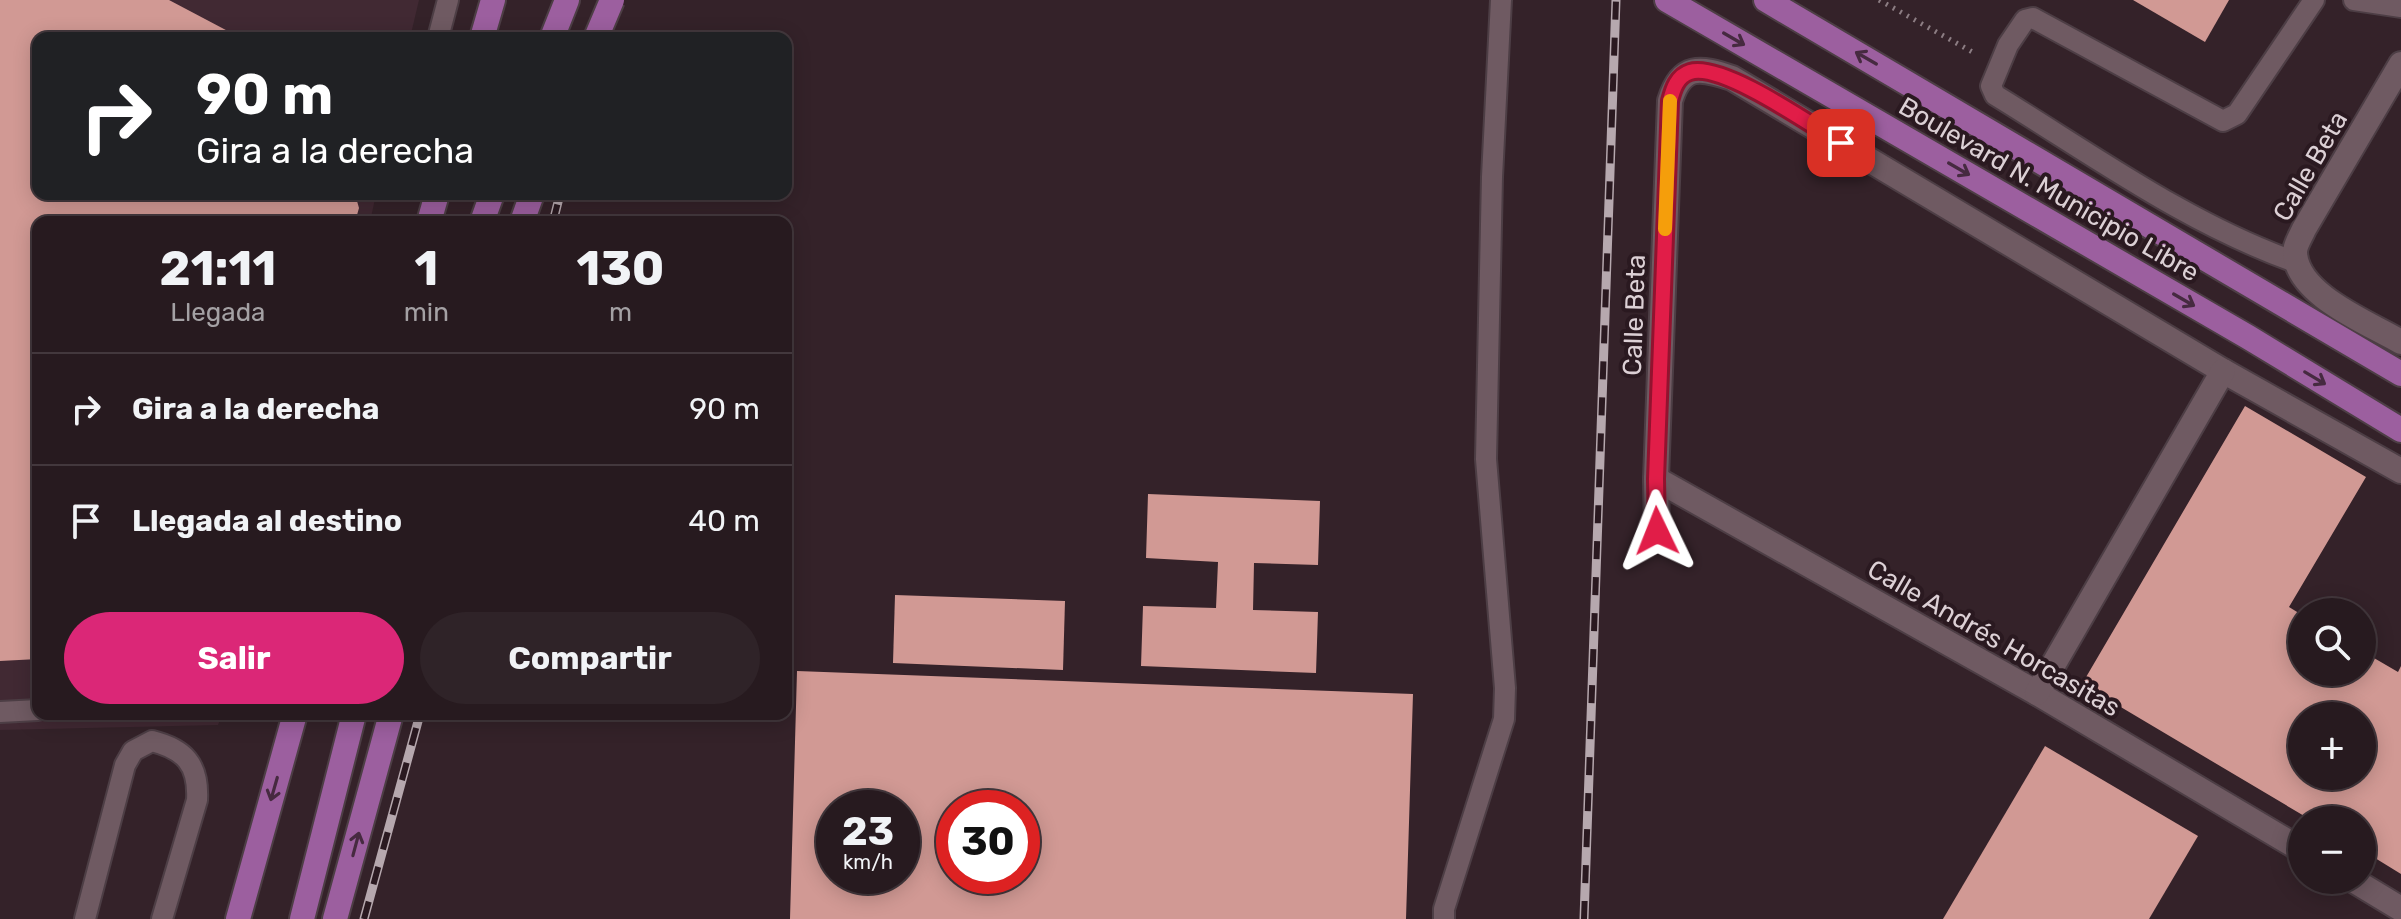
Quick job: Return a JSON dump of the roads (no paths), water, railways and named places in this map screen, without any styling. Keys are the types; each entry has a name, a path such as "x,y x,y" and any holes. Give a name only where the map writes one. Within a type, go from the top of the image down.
{"main road":[{"path":"484,32 493,0"},
{"path":"554,32 567,0"},
{"path":"599,32 612,0"},
{"name":"Boulevard N. Municipio Libre","path":"1667,0 2248,337 2401,430"},
{"name":"Boulevard N. Municipio Libre","path":"1766,0 2401,374"},
{"path":"238,919 293,720"},
{"path":"302,919 352,720"},
{"path":"335,919 389,720"}],"street":[{"name":"Calle Beta","path":"2401,64 2304,229 2295,250 2308,285 2401,342"},
{"name":"Calle Beta","path":"1657,531 1656,479 1670,101 1675,83 1689,72 1709,70 1732,78 2223,371"},
{"path":"2037,693 2223,371 2401,471"},
{"name":"Calle Andrés Horcasitas","path":"1656,479 2037,693 2288,842"},
{"path":"2376,894 2401,909"}],"lane":[{"path":"440,32 448,0"},
{"path":"1444,919 1444,909 1504,719 1504,658 1486,459 1491,209 1501,0"},
{"path":"2298,263 2256,249 2209,226 1995,95 1991,86 2008,45 2025,20 2033,18 2223,121 2237,114 2314,0"},
{"path":"2354,0 2401,7"},
{"path":"0,712 32,710"},
{"path":"85,919 125,765 133,751 152,741 174,746 189,761 198,784 197,800 162,919"}],"railway":[{"path":"601,32 607,0"},
{"path":"1584,919 1616,0"},
{"path":"554,216 558,200"},
{"path":"364,919 418,720"}]}
